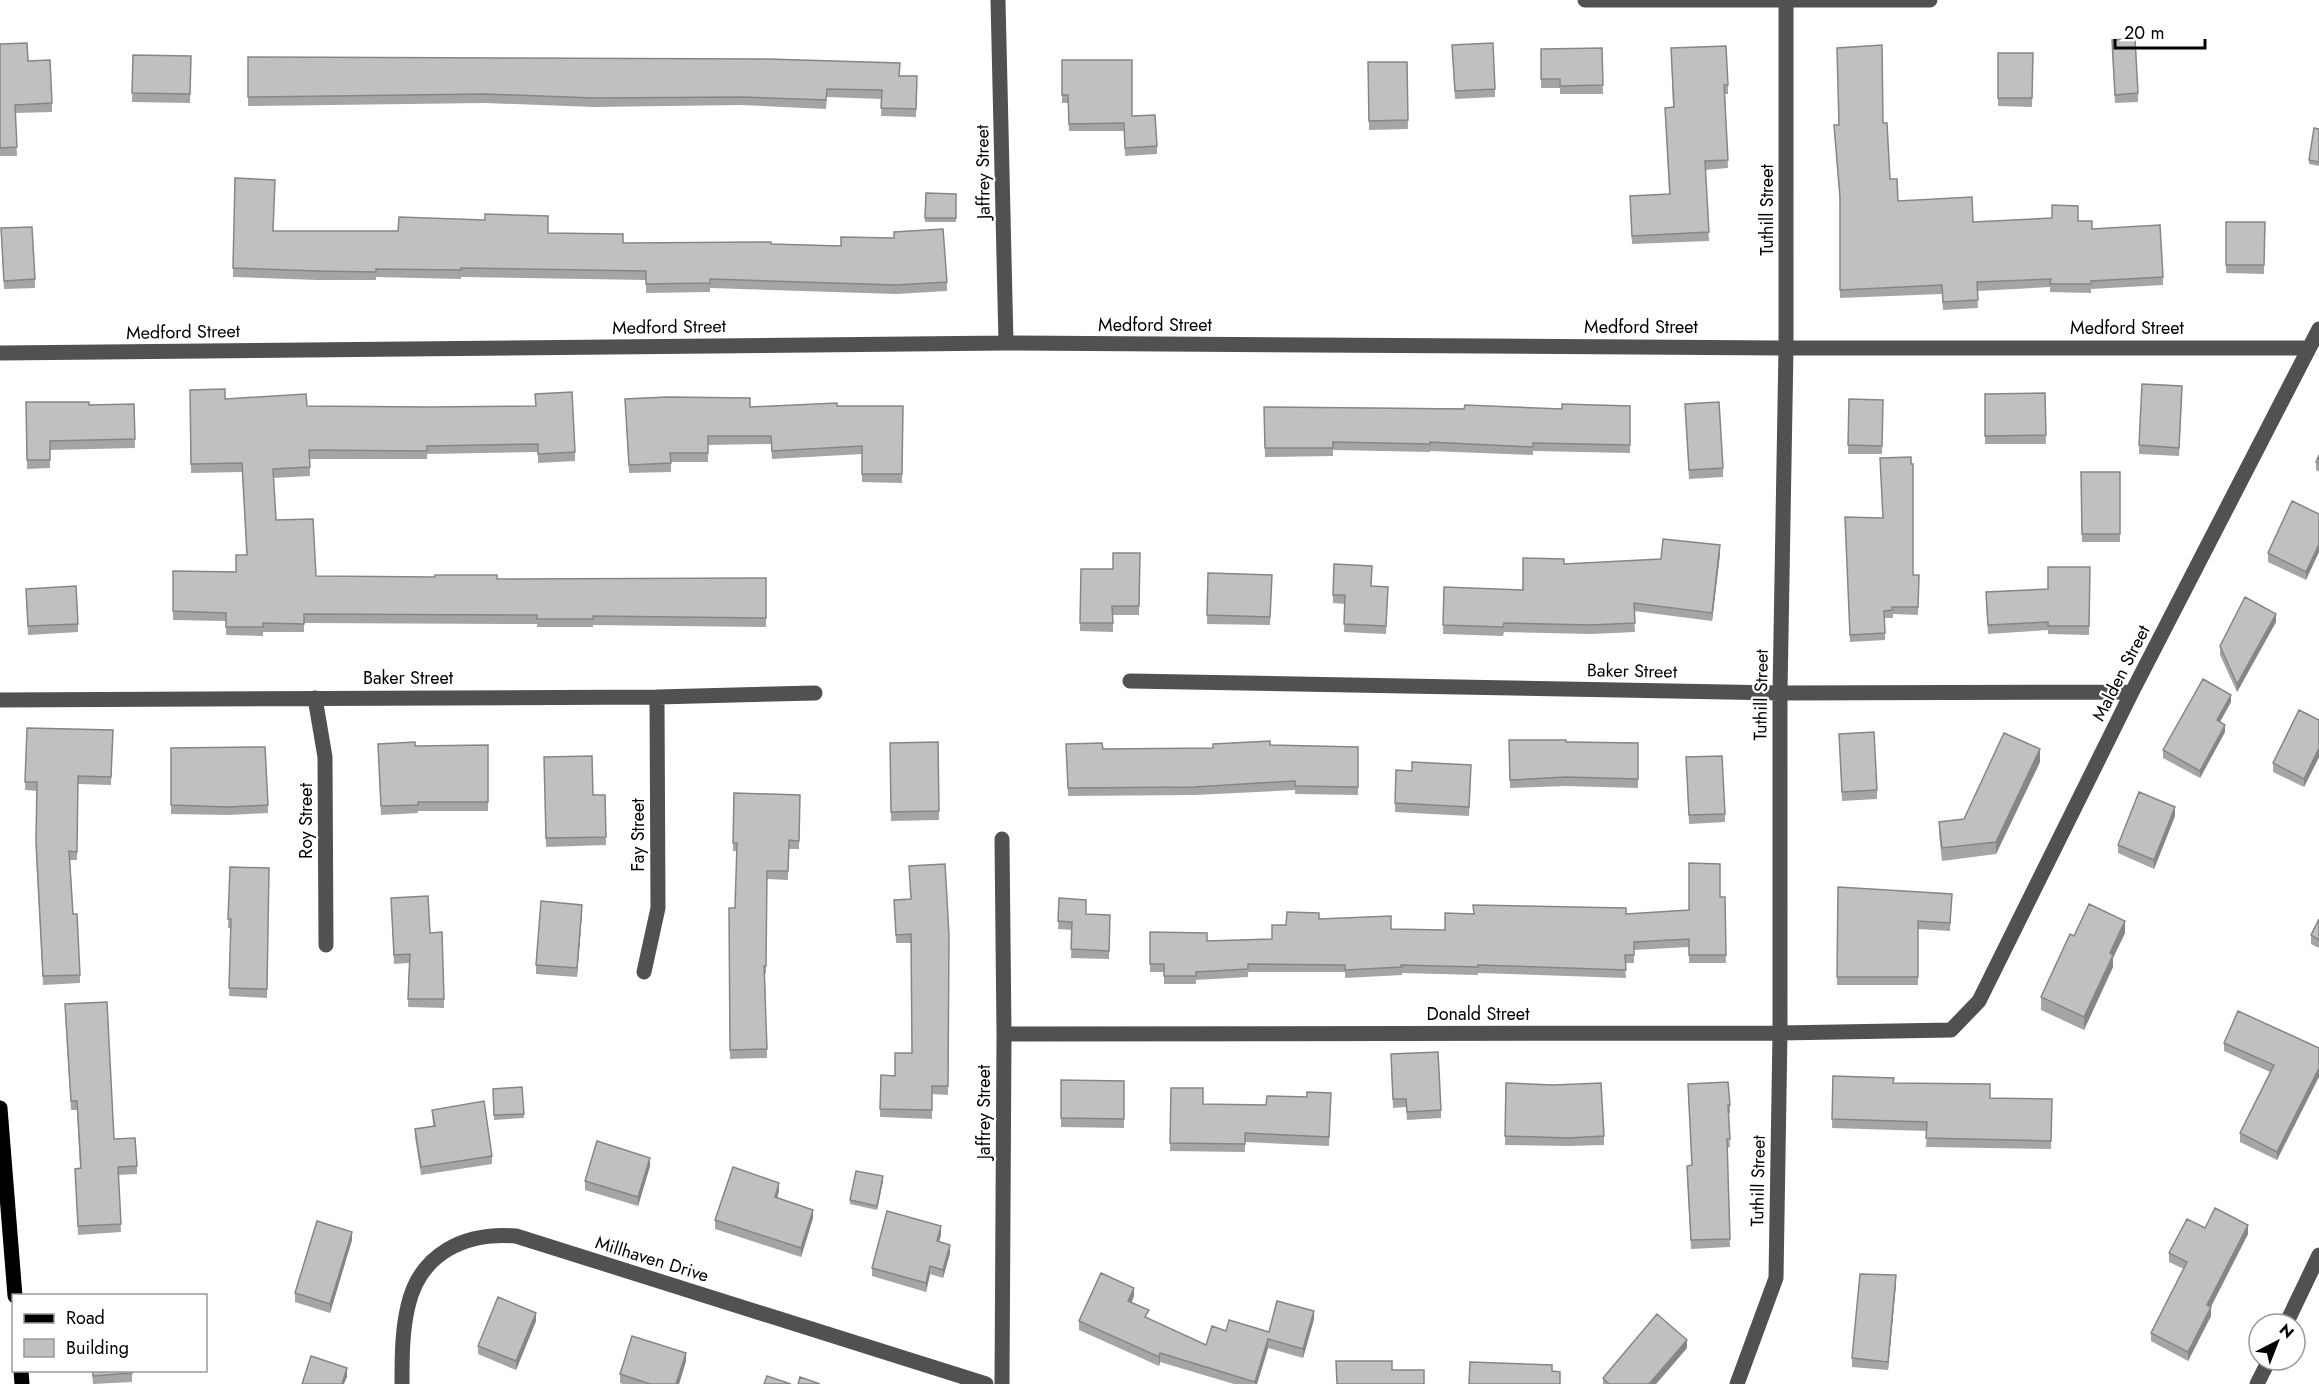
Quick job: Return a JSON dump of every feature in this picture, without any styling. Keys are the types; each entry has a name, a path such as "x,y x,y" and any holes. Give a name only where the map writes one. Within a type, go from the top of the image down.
{"main road":[{"path":"0,1108 2,1156 15,1294"}],"street":[{"name":"Jaffrey Street","path":"998,0 1006,343"},
{"path":"1585,0 1930,0"},
{"name":"Tuthill Street","path":"1737,1384 1776,1278 1780,1033 1780,693 1786,348 1786,0"},
{"name":"Malden Street","path":"1952,1030 1979,1001 2132,692 2319,329"},
{"name":"Medford Street","path":"0,353 1006,343 1786,348 2309,348"},
{"name":"Baker Street","path":"1130,681 1780,693 2132,692"},
{"name":"Baker Street","path":"0,699 657,697 815,693"},
{"name":"Fay Street","path":"644,972 658,908 657,697"},
{"name":"Roy Street","path":"315,698 325,757 326,945"},
{"name":"Jaffrey Street","path":"1002,839 1004,1034 1002,1384"},
{"name":"Donald Street","path":"1004,1034 1780,1033 1952,1030"},
{"name":"Millhaven Drive","path":"402,1384 403,1335 408,1305 416,1282 429,1264 444,1251 470,1239 497,1235 516,1236 986,1384"},
{"path":"2292,1312 2319,1255"}],"building":[{"path":"2135,38 2138,93 2115,95 2112,40"},
{"path":"27,43 28,61 50,60 52,103 15,105 17,147 0,148 0,44"},
{"path":"1493,43 1495,89 1455,91 1452,45"},
{"path":"1882,45 1883,123 1887,123 1890,179 1897,179 1898,201 1972,197 1973,222 2052,218 2052,205 2078,206 2078,221 2092,221 2092,229 2160,225 2163,277 2091,281 2091,284 2050,284 2051,279 1977,282 1978,300 1943,302 1942,285 1840,290 1840,197 1834,125 1839,125 1837,48"},
{"path":"1726,46 1728,85 1724,85 1728,160 1705,161 1709,232 1632,236 1630,196 1670,194 1665,108 1674,107 1671,48"},
{"path":"1602,48 1603,85 1560,86 1560,79 1541,79 1541,49"},
{"path":"1998,53 2033,53 2032,98 1998,98"},
{"path":"133,55 191,56 190,94 132,93"},
{"path":"248,57 767,59 900,63 899,76 917,76 916,109 881,108 882,90 827,89 826,100 741,97 594,98 484,94 248,97"},
{"path":"1062,60 1132,60 1132,116 1155,115 1157,146 1125,148 1124,123 1069,124 1068,95 1062,95"},
{"path":"1368,62 1407,62 1408,120 1369,121"},
{"path":"2314,128 2319,129 2319,162 2309,160"},
{"path":"235,178 275,180 273,231 398,231 399,217 485,220 485,214 548,216 548,233 623,234 623,243 771,242 771,244 841,246 841,237 894,238 894,232 943,229 947,282 896,285 710,279 710,283 646,284 646,271 461,268 461,270 376,269 376,272 233,268"},
{"path":"926,193 956,194 956,218 925,218"},
{"path":"2226,222 2265,222 2264,265 2226,265"},
{"path":"32,227 35,279 4,281 1,228"},
{"path":"2142,384 2182,386 2179,448 2139,445"},
{"path":"225,389 225,399 306,394 307,406 536,406 535,394 572,392 575,452 538,454 538,444 427,446 427,451 309,450 310,467 273,469 276,520 313,519 316,576 497,575 497,579 766,578 766,618 593,616 593,619 537,619 537,615 304,614 304,624 263,623 263,627 226,627 226,613 173,611 173,571 236,572 236,555 247,555 242,463 191,464 190,390"},
{"path":"2045,393 2046,435 1985,436 1985,394"},
{"path":"750,398 750,407 837,403 837,406 903,406 902,474 862,474 862,446 772,451 771,436 708,436 708,453 670,453 671,463 629,465 625,399"},
{"path":"1849,399 1883,400 1882,446 1848,445"},
{"path":"26,402 89,402 89,405 134,404 135,439 50,441 50,460 27,460"},
{"path":"1719,402 1723,468 1689,470 1685,404"},
{"path":"1562,404 1630,406 1630,445 1533,443 1533,447 1430,442 1430,444 1333,442 1333,448 1265,448 1264,407 1464,409 1465,405 1562,409"},
{"path":"1911,457 1911,464 1913,464 1913,575 1919,575 1918,607 1892,607 1893,610 1884,611 1885,633 1850,635 1845,517 1883,518 1880,458"},
{"path":"2081,472 2120,472 2120,534 2082,534"},
{"path":"2292,501 2319,514 2319,544 2306,572 2268,553"},
{"path":"1663,539 1720,545 1712,613 1634,603 1635,623 1591,625 1504,623 1503,627 1443,625 1444,587 1523,590 1523,558 1564,559 1564,564 1661,559"},
{"path":"1113,553 1140,553 1139,606 1112,606 1113,623 1080,623 1081,569 1113,569"},
{"path":"1334,564 1372,566 1371,586 1388,587 1386,626 1344,624 1345,595 1333,595"},
{"path":"2048,567 2090,567 2089,626 2048,626 2048,622 1988,625 1986,592 2048,589"},
{"path":"1208,573 1272,575 1270,617 1207,615"},
{"path":"76,586 78,624 28,626 26,589"},
{"path":"2245,597 2276,614 2237,684 2220,646"},
{"path":"2203,679 2231,695 2217,720 2225,725 2200,771 2163,750"},
{"path":"2299,710 2319,720 2319,748 2304,779 2273,763"},
{"path":"27,728 113,730 111,777 78,776 77,852 69,851 73,914 77,914 80,975 43,976 36,842 37,782 25,782"},
{"path":"1874,732 1877,790 1842,792 1839,734"},
{"path":"2004,733 2040,749 1996,842 1942,848 1939,822 1964,819"},
{"path":"1509,740 1638,743 1638,779 1566,777 1510,780"},
{"path":"1270,741 1270,745 1358,747 1358,787 1295,786 1295,781 1194,787 1068,788 1066,744 1102,743 1103,749 1213,748 1213,744"},
{"path":"415,742 415,746 488,745 488,802 418,802 418,805 381,806 378,744"},
{"path":"938,742 939,811 891,812 890,743"},
{"path":"265,747 268,805 229,807 171,805 171,748"},
{"path":"592,756 593,795 605,795 606,837 546,838 544,757"},
{"path":"1722,756 1725,814 1689,815 1686,757"},
{"path":"1412,762 1471,765 1469,807 1395,803 1396,770 1412,771"},
{"path":"2139,792 2175,807 2154,860 2118,845"},
{"path":"734,793 800,795 799,841 789,840 788,871 767,871 766,966 764,966 767,1049 730,1050 729,908 735,908 737,843 733,843"},
{"path":"1689,863 1720,864 1720,897 1725,897 1726,955 1689,955 1689,939 1634,942 1634,955 1625,955 1626,970 1401,965 1402,967 1345,970 1345,965 1248,964 1248,969 1196,972 1196,976 1164,976 1164,964 1150,964 1150,932 1207,933 1207,941 1272,939 1272,925 1286,925 1287,912 1319,913 1319,919 1391,916 1391,929 1445,930 1445,913 1474,914 1473,905 1626,908 1626,914 1689,910"},
{"path":"945,864 949,935 948,1086 932,1086 932,1110 880,1109 881,1075 895,1076 895,1053 912,1053 911,934 896,935 894,900 911,899 909,866"},
{"path":"230,867 269,868 267,989 229,988"},
{"path":"1838,887 1952,894 1950,923 1918,921 1918,977 1837,977"},
{"path":"428,896 430,933 442,932 444,999 408,999 410,954 394,955 391,898"},
{"path":"1059,898 1086,900 1086,914 1110,915 1109,951 1071,949 1072,922 1058,921"},
{"path":"541,901 582,905 577,968 536,965"},
{"path":"2089,904 2125,921 2110,953 2113,955 2084,1017 2041,997 2070,934 2074,936"},
{"path":"2319,919 2319,940 2311,935"},
{"path":"107,1002 114,1139 135,1138 137,1166 118,1167 121,1224 78,1226 75,1169 81,1168 77,1101 71,1101 65,1004"},
{"path":"2238,1011 2319,1048 2319,1068 2277,1152 2240,1133 2274,1065 2224,1043"},
{"path":"1438,1052 1441,1110 1407,1112 1406,1099 1393,1099 1391,1054"},
{"path":"1833,1076 1894,1078 1893,1083 1990,1084 1990,1098 2052,1099 2051,1141 1926,1138 1927,1122 1832,1119"},
{"path":"1061,1080 1124,1081 1124,1119 1061,1118"},
{"path":"1728,1082 1730,1239 1691,1240 1687,1166 1692,1165 1688,1084"},
{"path":"1506,1083 1553,1085 1601,1083 1604,1136 1568,1138 1505,1136"},
{"path":"522,1087 524,1114 494,1115 493,1089"},
{"path":"1171,1088 1203,1088 1203,1104 1266,1105 1267,1096 1307,1097 1307,1092 1331,1093 1329,1137 1245,1133 1245,1144 1170,1143"},
{"path":"484,1101 492,1156 421,1167 415,1129 435,1126 432,1110"},
{"path":"597,1141 650,1158 638,1197 585,1181"},
{"path":"733,1167 779,1183 775,1197 813,1210 801,1248 715,1220"},
{"path":"856,1171 883,1176 877,1206 850,1200"},
{"path":"2215,1208 2248,1225 2207,1305 2211,1307 2188,1352 2151,1333 2187,1262 2169,1253 2187,1219 2205,1228"},
{"path":"887,1211 941,1226 937,1241 950,1245 943,1270 930,1266 926,1283 872,1268"},
{"path":"317,1221 352,1232 330,1304 295,1293"},
{"path":"1101,1273 1134,1288 1128,1301 1149,1310 1145,1317 1206,1345 1212,1326 1226,1331 1229,1320 1269,1332 1277,1301 1314,1311 1303,1349 1268,1339 1255,1382 1160,1353 1159,1357 1079,1321"},
{"path":"1860,1274 1896,1275 1888,1362 1852,1358"},
{"path":"498,1297 536,1313 516,1361 478,1346"},
{"path":"1657,1314 1687,1340 1649,1384 1609,1384 1603,1378"},
{"path":"632,1336 686,1353 676,1384 650,1384 620,1374"},
{"path":"311,1356 347,1368 342,1384 302,1384"},
{"path":"1336,1361 1392,1361 1392,1370 1424,1370 1424,1384 1337,1384"},
{"path":"1470,1362 1552,1365 1552,1371 1560,1372 1560,1384 1469,1384"},
{"path":"93,1372 132,1372 132,1373 93,1376"},
{"path":"767,1376 791,1384 764,1384"},
{"path":"800,1377 820,1384 798,1384"}]}
